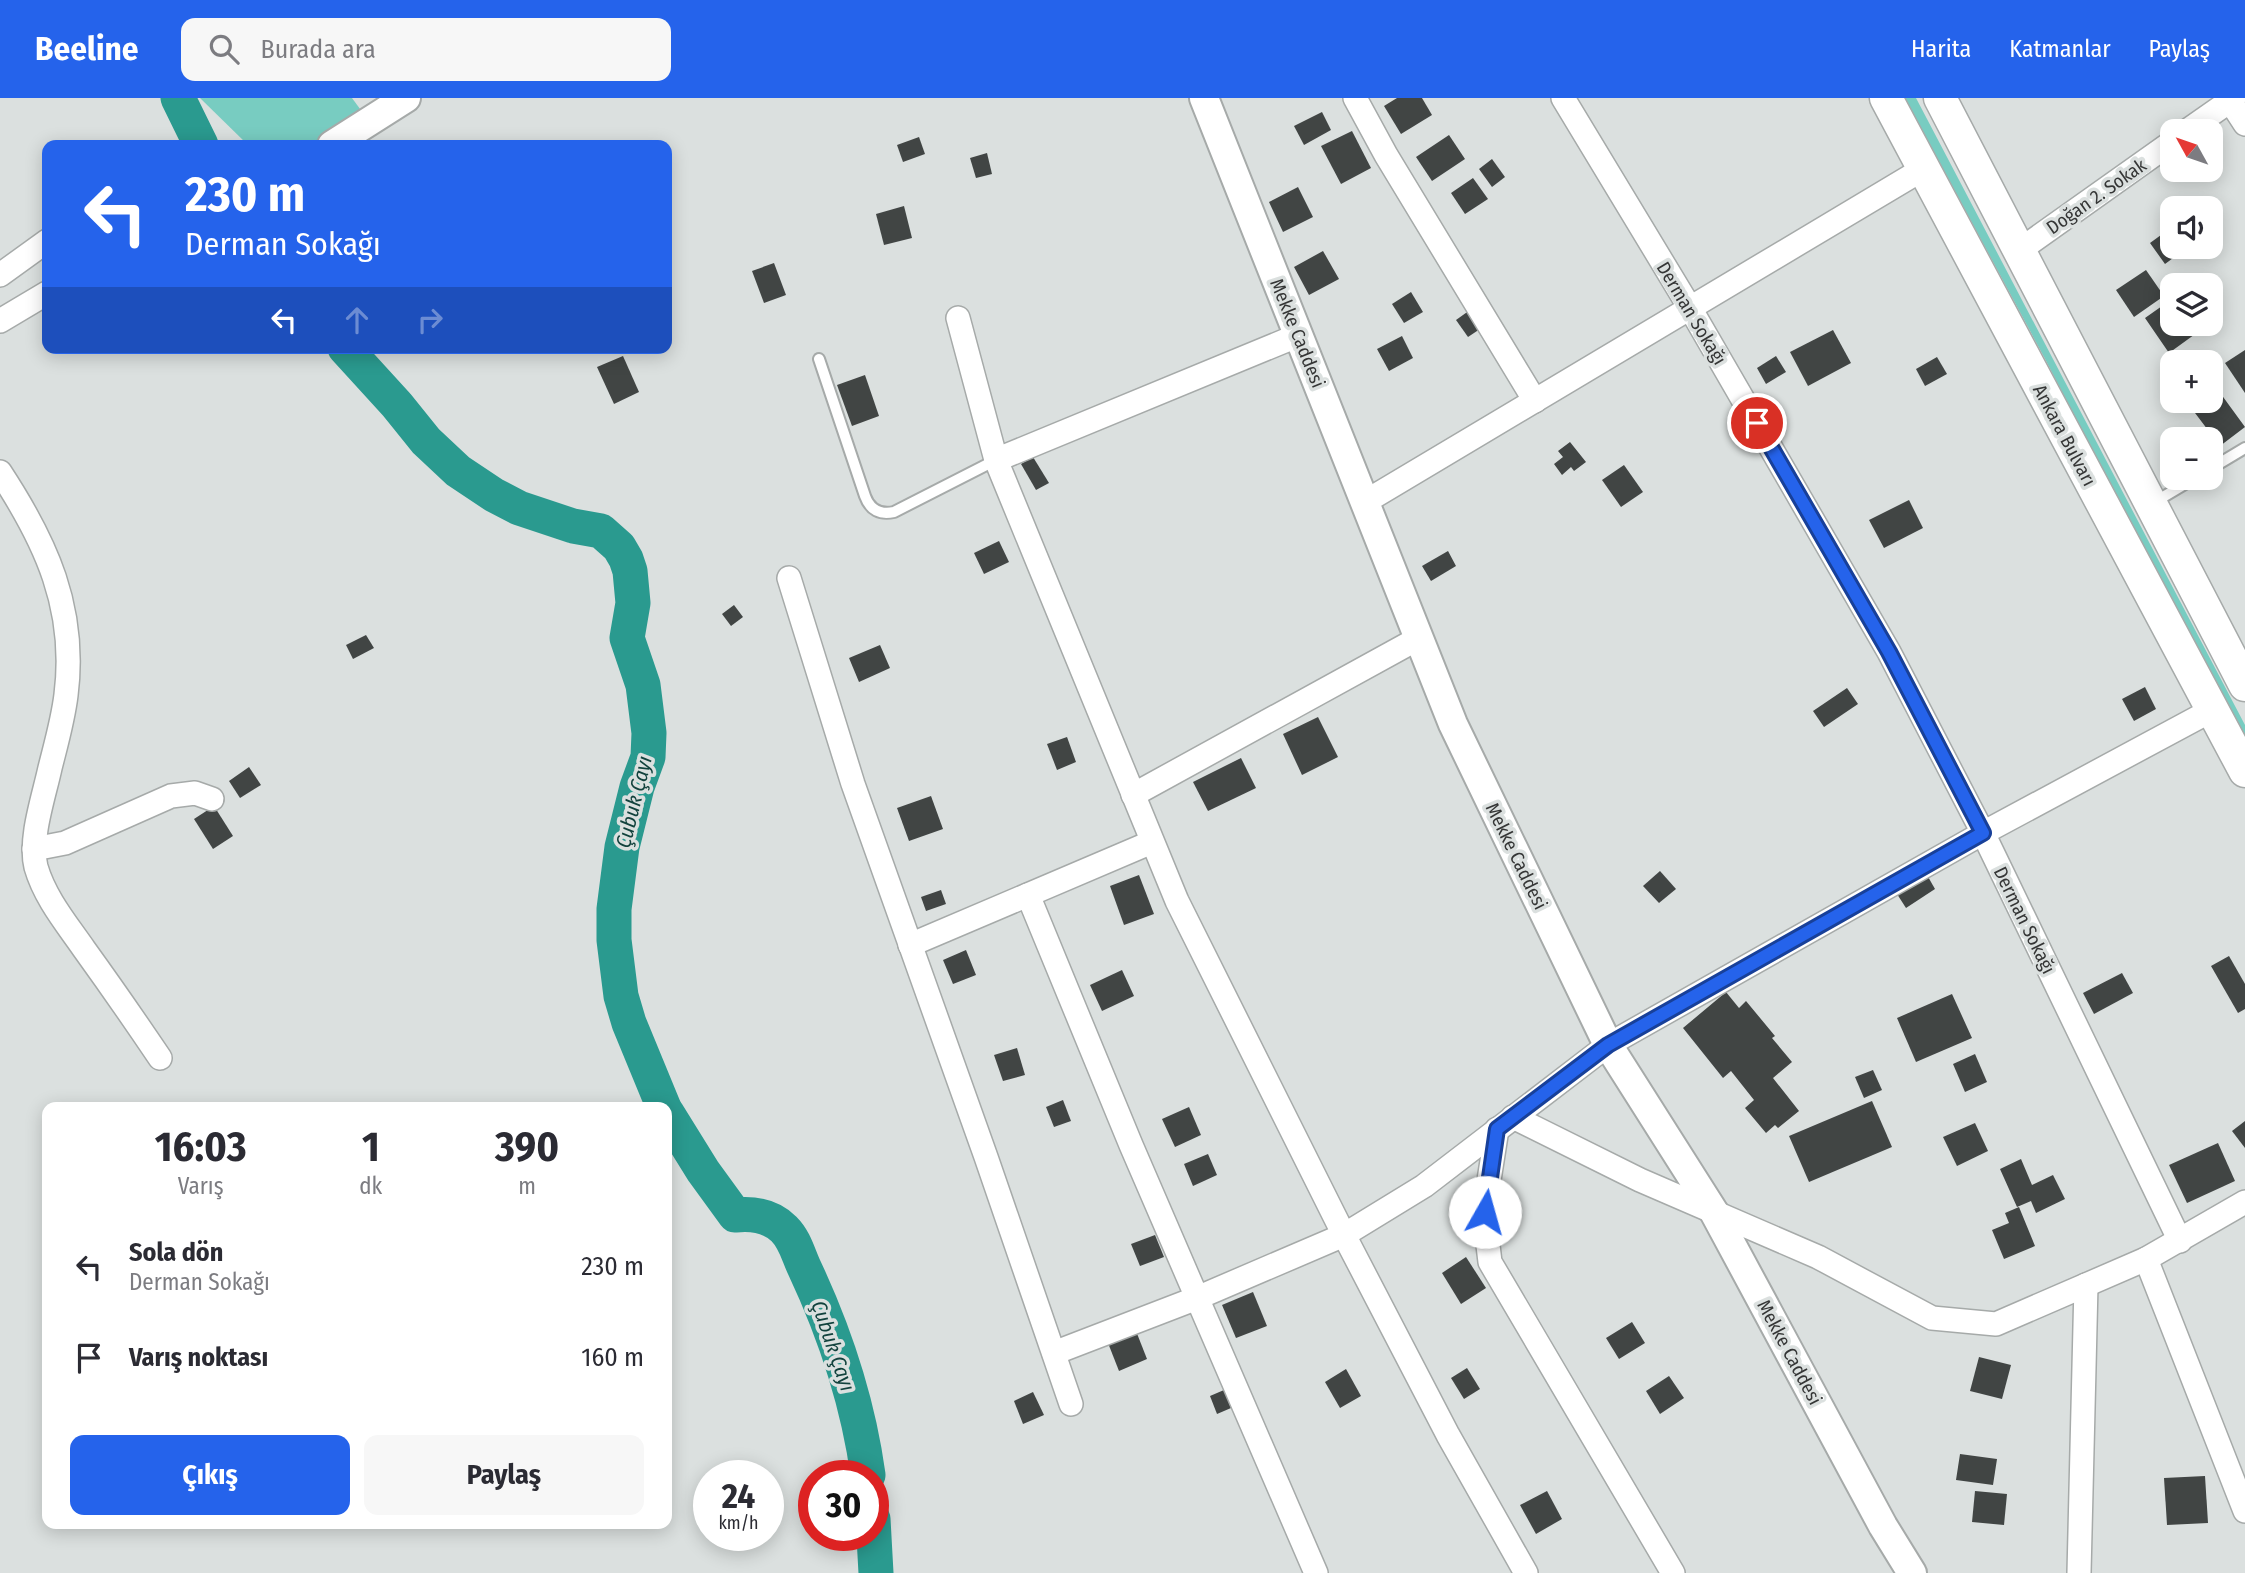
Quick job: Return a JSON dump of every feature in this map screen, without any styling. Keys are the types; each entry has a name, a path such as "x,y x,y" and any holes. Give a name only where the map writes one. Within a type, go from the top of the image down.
{"main road":[{"name":"Ankara Bulvarı","path":"1885,98 2245,771"},
{"path":"1940,98 2245,685"}],"street":[{"path":"340,140 406,98"},
{"name":"Mekke Caddesi","path":"1204,98 1453,724 1608,1045 1714,1212 1883,1525 1912,1573"},
{"path":"1355,98 1386,155 1535,401"},
{"name":"Derman Sokağı","path":"1563,98 1690,308 1889,652 1983,833 2180,1241"},
{"path":"2204,119 2232,100 2245,124"},
{"name":"Doğan 2. Sokak","path":"2020,250 2160,151"},
{"path":"1365,502 1923,169"},
{"path":"0,275 42,245"},
{"path":"0,321 42,296"},
{"path":"958,318 996,460 1177,901 1344,1235 1448,1435 1527,1573"},
{"path":"996,460 1298,335"},
{"path":"0,472 46,550 55,574 67,624 66,694 34,849 36,866 52,902 160,1058"},
{"path":"789,578 853,784 1071,1404"},
{"path":"1133,795 1419,638"},
{"path":"1054,1353 1197,1298 1344,1235 1424,1186 1608,1045 1983,833 2212,710"},
{"path":"34,849 65,843 172,796 195,793 212,799"},
{"path":"910,945 1152,842"},
{"path":"1028,895 1125,1132 1316,1573"},
{"path":"1505,1123 1818,1257 1932,1318 1996,1324 2146,1259 2245,1202"},
{"path":"1505,1123 1485,1212 1490,1262 1673,1573"},
{"path":"2146,1259 2245,1511"},
{"path":"2079,1573 2086,1285"}],"lane":[{"path":"819,359 864,496 873,509 879,512 894,512 996,460"},
{"path":"2223,462 2245,449"},
{"path":"2151,504 2175,490"}],"shaded area":[{"path":"200,98 352,98 363,113 318,140 243,140"},
{"path":"1905,98 1916,98 2245,725 2245,746 2044,357"}],"building":[{"path":"1397,98 1422,98 1432,115 1401,134 1384,106"},
{"path":"1322,112 1331,130 1304,145 1294,126"},
{"path":"1352,131 1371,168 1341,184 1321,146"},
{"path":"1449,135 1465,159 1432,181 1416,157"},
{"path":"919,137 925,154 903,162 897,145"},
{"path":"987,153 992,174 976,178 970,158"},
{"path":"1492,159 1505,177 1492,187 1479,169"},
{"path":"1473,178 1488,199 1465,214 1451,193"},
{"path":"1298,187 1313,217 1283,232 1269,202"},
{"path":"904,206 912,238 884,245 876,214"},
{"path":"2160,236 2160,257 2150,243"},
{"path":"1323,251 1339,279 1309,295 1294,267"},
{"path":"774,263 786,295 764,303 752,271"},
{"path":"2146,270 2160,290 2160,299 2134,317 2116,290"},
{"path":"1411,292 1423,312 1404,323 1392,304"},
{"path":"2160,307 2160,336 2192,336 2173,350 2167,350 2145,318"},
{"path":"1470,310 1483,327 1468,337 1456,320"},
{"path":"1833,330 1851,363 1808,386 1790,352"},
{"path":"1402,336 1413,358 1389,371 1377,349"},
{"path":"2245,350 2245,393 2225,363"},
{"path":"623,356 639,392 614,404 597,367"},
{"path":"1776,356 1786,372 1766,384 1757,368"},
{"path":"1937,357 1947,374 1925,386 1916,369"},
{"path":"865,375 879,416 852,426 837,385"},
{"path":"2223,397 2245,427 2223,444 2223,427 2206,427 2195,413 2223,413"},
{"path":"1570,442 1586,462 1574,471 1571,467 1562,475 1554,464 1563,457 1558,451"},
{"path":"1033,457 1049,483 1036,490 1021,464"},
{"path":"1624,465 1643,492 1621,507 1602,480"},
{"path":"1909,500 1923,528 1884,548 1869,520"},
{"path":"999,541 1009,562 984,574 974,553"},
{"path":"1448,551 1456,566 1431,581 1422,566"},
{"path":"734,605 743,617 731,626 722,614"},
{"path":"366,635 374,648 353,659 346,645"},
{"path":"880,645 890,668 859,682 849,658"},
{"path":"2145,687 2156,709 2134,721 2122,699"},
{"path":"1847,688 1858,704 1824,727 1813,711"},
{"path":"1318,717 1338,757 1302,775 1283,734"},
{"path":"1067,737 1076,762 1057,770 1047,744"},
{"path":"1241,758 1256,788 1208,811 1193,782"},
{"path":"249,767 261,785 240,798 229,781"},
{"path":"931,796 943,829 909,841 897,808"},
{"path":"214,806 233,836 213,849 194,819"},
{"path":"1660,871 1676,889 1659,903 1643,886"},
{"path":"1139,875 1154,914 1124,925 1110,886"},
{"path":"1927,875 1935,889 1906,908 1897,894"},
{"path":"941,890 946,904 926,911 921,897"},
{"path":"966,950 976,975 953,984 943,960"},
{"path":"2229,956 2245,984 2245,1009 2238,1013 2211,966"},
{"path":"1122,970 1134,996 1102,1011 1090,985"},
{"path":"2122,973 2133,993 2094,1014 2083,993"},
{"path":"1726,992 1739,1008 1746,1001 1792,1062 1773,1078 1799,1111 1778,1128 1775,1125 1766,1133 1745,1108 1754,1100 1731,1071 1723,1078 1683,1028"},
{"path":"1952,994 1972,1038 1916,1062 1897,1018"},
{"path":"1017,1048 1025,1075 1003,1081 994,1055"},
{"path":"1975,1054 1987,1082 1965,1092 1953,1064"},
{"path":"1873,1070 1882,1090 1864,1098 1855,1077"},
{"path":"1063,1100 1071,1121 1054,1127 1046,1107"},
{"path":"1872,1101 1892,1147 1809,1182 1789,1136"},
{"path":"1189,1107 1201,1135 1175,1147 1162,1119"},
{"path":"2245,1121 2245,1148 2232,1131"},
{"path":"1975,1123 1988,1151 1957,1166 1943,1137"},
{"path":"2218,1143 2235,1181 2187,1203 2169,1165"},
{"path":"1208,1154 1217,1175 1193,1186 1184,1164"},
{"path":"2021,1159 2032,1185 2053,1175 2065,1199 2036,1213 2031,1201 2017,1207 2000,1169"},
{"path":"2019,1207 2035,1246 2004,1259 1992,1230 2009,1223 2005,1213"},
{"path":"1155,1235 1164,1257 1140,1266 1131,1244"},
{"path":"1466,1257 1486,1288 1461,1304 1442,1273"},
{"path":"1253,1292 1267,1326 1236,1338 1222,1305"},
{"path":"1632,1322 1645,1343 1619,1359 1606,1338"},
{"path":"1136,1331 1147,1359 1119,1371 1108,1343"},
{"path":"1979,1357 2011,1365 2002,1399 1970,1391"},
{"path":"1467,1368 1480,1389 1464,1399 1451,1378"},
{"path":"1346,1369 1361,1396 1340,1408 1325,1382"},
{"path":"1669,1376 1684,1398 1660,1414 1646,1391"},
{"path":"1224,1390 1231,1408 1217,1414 1210,1396"},
{"path":"1033,1392 1044,1415 1023,1424 1014,1401"},
{"path":"1960,1454 1997,1459 1993,1485 1956,1480"},
{"path":"2205,1476 2208,1523 2167,1525 2164,1478"},
{"path":"1547,1491 1562,1519 1536,1534 1520,1505"},
{"path":"1975,1491 2007,1494 2004,1525 1972,1522"}],"waterway":[{"name":"Çubuk Çayı","path":"178,98 199,140"},
{"name":"Çubuk Çayı","path":"350,354 426,441 458,471 519,508 573,526 601,531 619,547 626,559 633,603 627,638 643,685 649,733 648,757 637,787 622,847 614,909 614,940 621,996 629,1023 662,1102"},
{"name":"Çubuk Çayı","path":"672,1121 735,1215 768,1218 784,1229 794,1242 844,1368 866,1460"},
{"name":"Çubuk Çayı","path":"875,1551 876,1573"}],"route":[{"path":"1485,1212 1497,1129 1608,1045 1983,833 1889,652 1757,423"}]}
